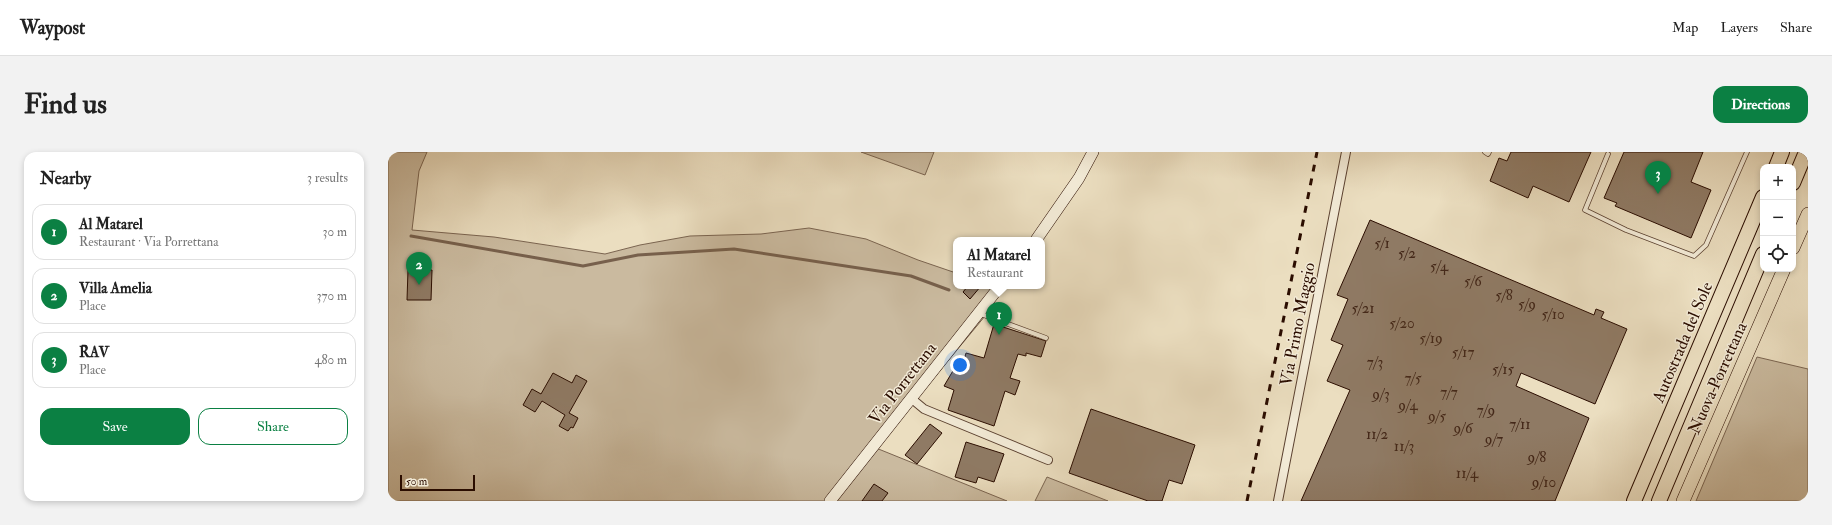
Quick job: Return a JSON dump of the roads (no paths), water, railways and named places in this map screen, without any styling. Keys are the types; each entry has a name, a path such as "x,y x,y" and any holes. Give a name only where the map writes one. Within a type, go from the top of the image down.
{"highway":[{"path":"1777,164 1782,152"},
{"path":"1796,177 1806,152"},
{"name":"Autostrada del Sole","path":"1634,501 1762,200"},
{"path":"1796,241 1808,214"},
{"path":"1659,501 1760,261"},
{"name":"Nuova Porrettana","path":"1683,501 1783,272"}],"main road":[{"path":"1038,237 1078,178 1092,153"},
{"name":"Via Porrettana","path":"830,501 998,289"}],"street":[{"name":"Via Primo Maggio","path":"1278,501 1346,152"},
{"path":"912,399 924,409 1048,460"}],"lane":[{"path":"1484,152 1488,154 1489,152"},
{"path":"1608,154 1585,210 1626,230 1694,256 1706,245 1747,152"},
{"path":"979,313 1046,338"}],"waterway":[{"path":"411,236 583,266 638,255 734,249 911,276 949,290"}],"railway":[{"path":"1247,501 1317,152"}],"place":[{"name":"RAV","path":"1658,194"},
{"name":"Villa Amelia","path":"419,285"},
{"name":"Al Matarel","path":"999,335"}]}
